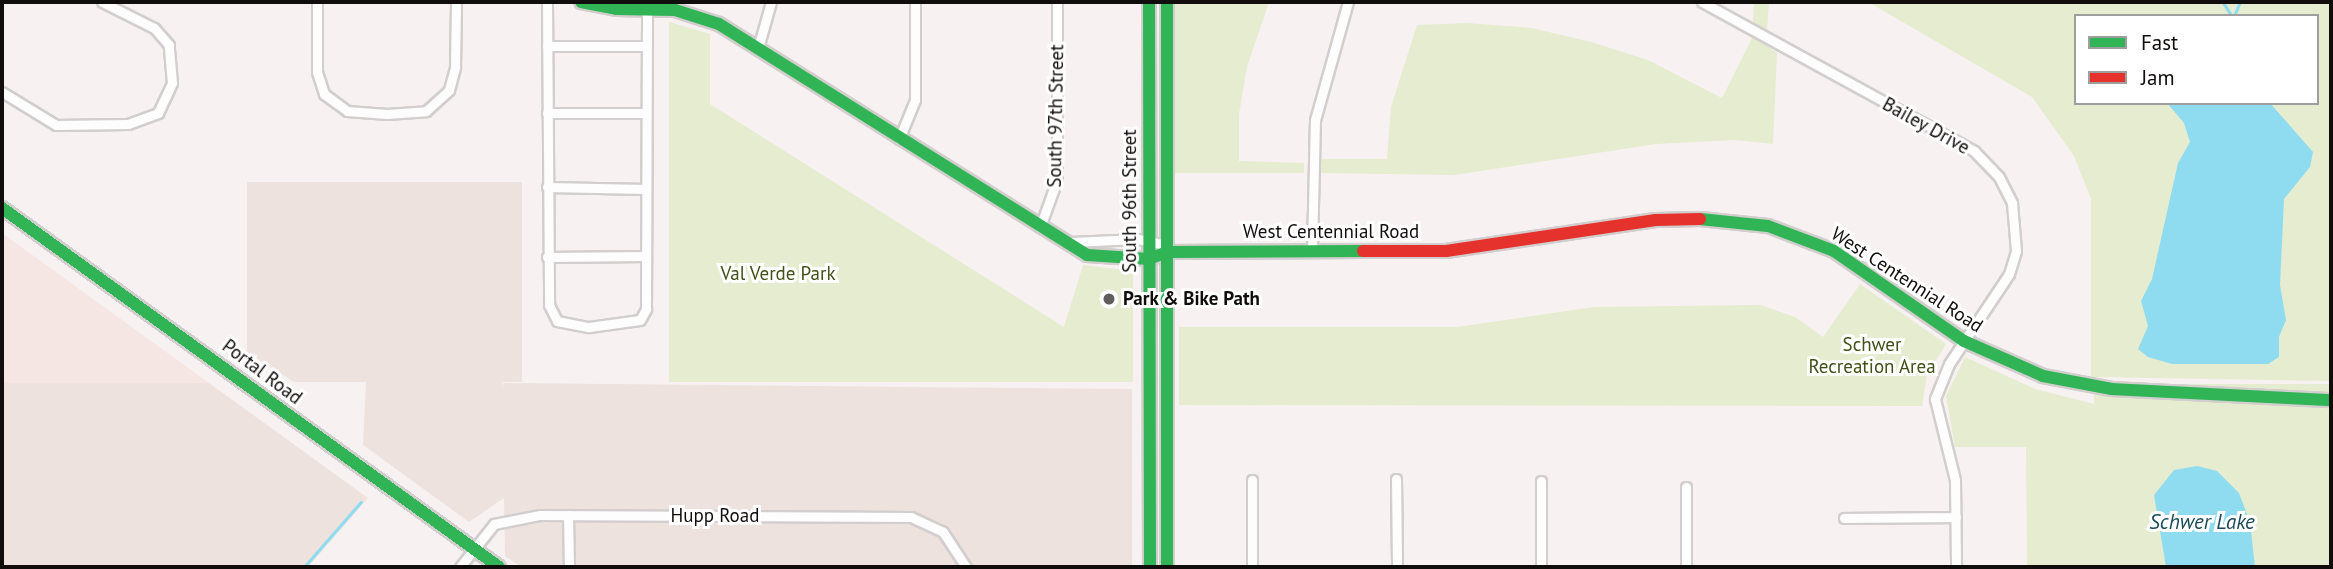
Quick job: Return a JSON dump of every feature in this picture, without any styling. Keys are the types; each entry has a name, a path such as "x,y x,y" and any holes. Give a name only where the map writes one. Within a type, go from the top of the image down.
{"street":[{"path":"2,92 40,119 64,125 135,124 153,117 167,100 173,66 166,40 154,28 102,2"},
{"path":"317,2 317,72 324,94 347,111 387,114 426,111 449,90 455,66 456,2"},
{"path":"547,2 549,305 557,321 608,326 644,315 647,9"},
{"name":"West Centennial Road","path":"581,2 609,9 647,9 705,18 758,48 1040,227 1071,242 1087,255 1105,259 1149,259 1167,251 1446,251 1695,217 1748,222 1796,234 1834,251 1964,341 2012,366 2077,385 2331,400"},
{"path":"758,48 771,2"},
{"path":"899,139 915,100 915,2"},
{"name":"South 97th Street","path":"1040,227 1057,180 1057,2"},
{"name":"South 96th Street","path":"1149,2 1150,567"},
{"name":"South 96th Street","path":"1167,2 1167,567"},
{"path":"1312,251 1315,120 1349,2"},
{"name":"Bailey Drive","path":"1702,2 1974,151 1999,177 2012,203 2016,251 1996,297 1942,376 1936,399 1955,480 1956,567"},
{"path":"547,46 646,46"},
{"path":"547,113 646,113"},
{"path":"547,187 646,189"},
{"name":"Portal Road","path":"2,208 499,567"},
{"path":"1149,240 1167,251"},
{"name":"West Centennial Road","path":"1071,242 1149,240"},
{"path":"547,257 646,256"},
{"path":"1396,479 1397,567"},
{"path":"1252,480 1252,567"},
{"path":"1541,481 1541,567"},
{"path":"1686,486 1686,567"},
{"path":"568,515 569,567"},
{"name":"Hupp Road","path":"460,567 494,524 512,518 568,515 897,516 924,522 943,532 966,567"},
{"path":"1844,517 1956,517"}],"shaded area":[{"path":"247,182 522,182 522,382 502,382 502,389 503,383 1132,389 1132,567 521,567 505,556 504,498 469,522 363,445 366,382 294,382 247,352"},
{"path":"2,233 209,383 2,383"},
{"path":"2,383 209,383 368,498 308,567 2,567"}],"green space":[{"path":"1175,2 1269,2 1247,67 1239,114 1239,161 1304,163 1304,173 1175,173"},
{"path":"1754,2 1769,2 1766,45 1777,53 1773,144 1735,140 1656,144 1455,175 1321,173 1321,159 1387,159 1391,107 1417,25 1467,23 1532,28 1591,42 1648,60 1722,98 1752,38"},
{"path":"1868,2 2331,2 2331,381 2091,377 2091,199 2074,156 2032,97"},
{"name":"Val Verde Park","path":"669,22 710,34 710,104 1064,327 1083,265 1133,271 1133,382 669,382"},
{"name":"Schwer Recreation Area","path":"1860,284 1946,344 1927,375 1922,406 1179,405 1179,327 1457,327 1594,307 1761,305 1795,317 1823,337"},
{"name":"Schwer Recreation Area","path":"1965,357 2035,389 2094,404 2094,384 2331,384 2331,567 2027,567 2026,447 1955,447 1946,396"}],"water":[{"path":"2169,105 2272,105 2313,152 2310,167 2284,199 2280,285 2286,320 2279,337 2279,357 2268,364 2172,364 2148,357 2138,349 2148,326 2141,301 2152,279 2178,163 2190,142 2184,123"},
{"name":"Schwer Lake","path":"2197,466 2217,471 2239,493 2250,522 2255,567 2166,567 2154,495 2174,470"}],"waterway":[{"path":"2223,2 2231,14"},
{"path":"2235,14 2240,2"},
{"path":"304,567 361,502"}],"traffic: fast":[{"path":"581,2 616,9 675,10 719,24 1087,255 1149,259 1167,252 1363,251"},
{"path":"1149,2 1150,567"},
{"path":"1167,2 1167,567"},
{"path":"2,208 499,567"},
{"path":"1700,219 1768,226 1834,251 1964,341 2043,376 2112,389 2331,400"}],"traffic: jam":[{"path":"1363,251 1446,251 1656,220 1700,219"}],"place":[{"name":"Park & Bike Path","path":"1109,299"}]}
